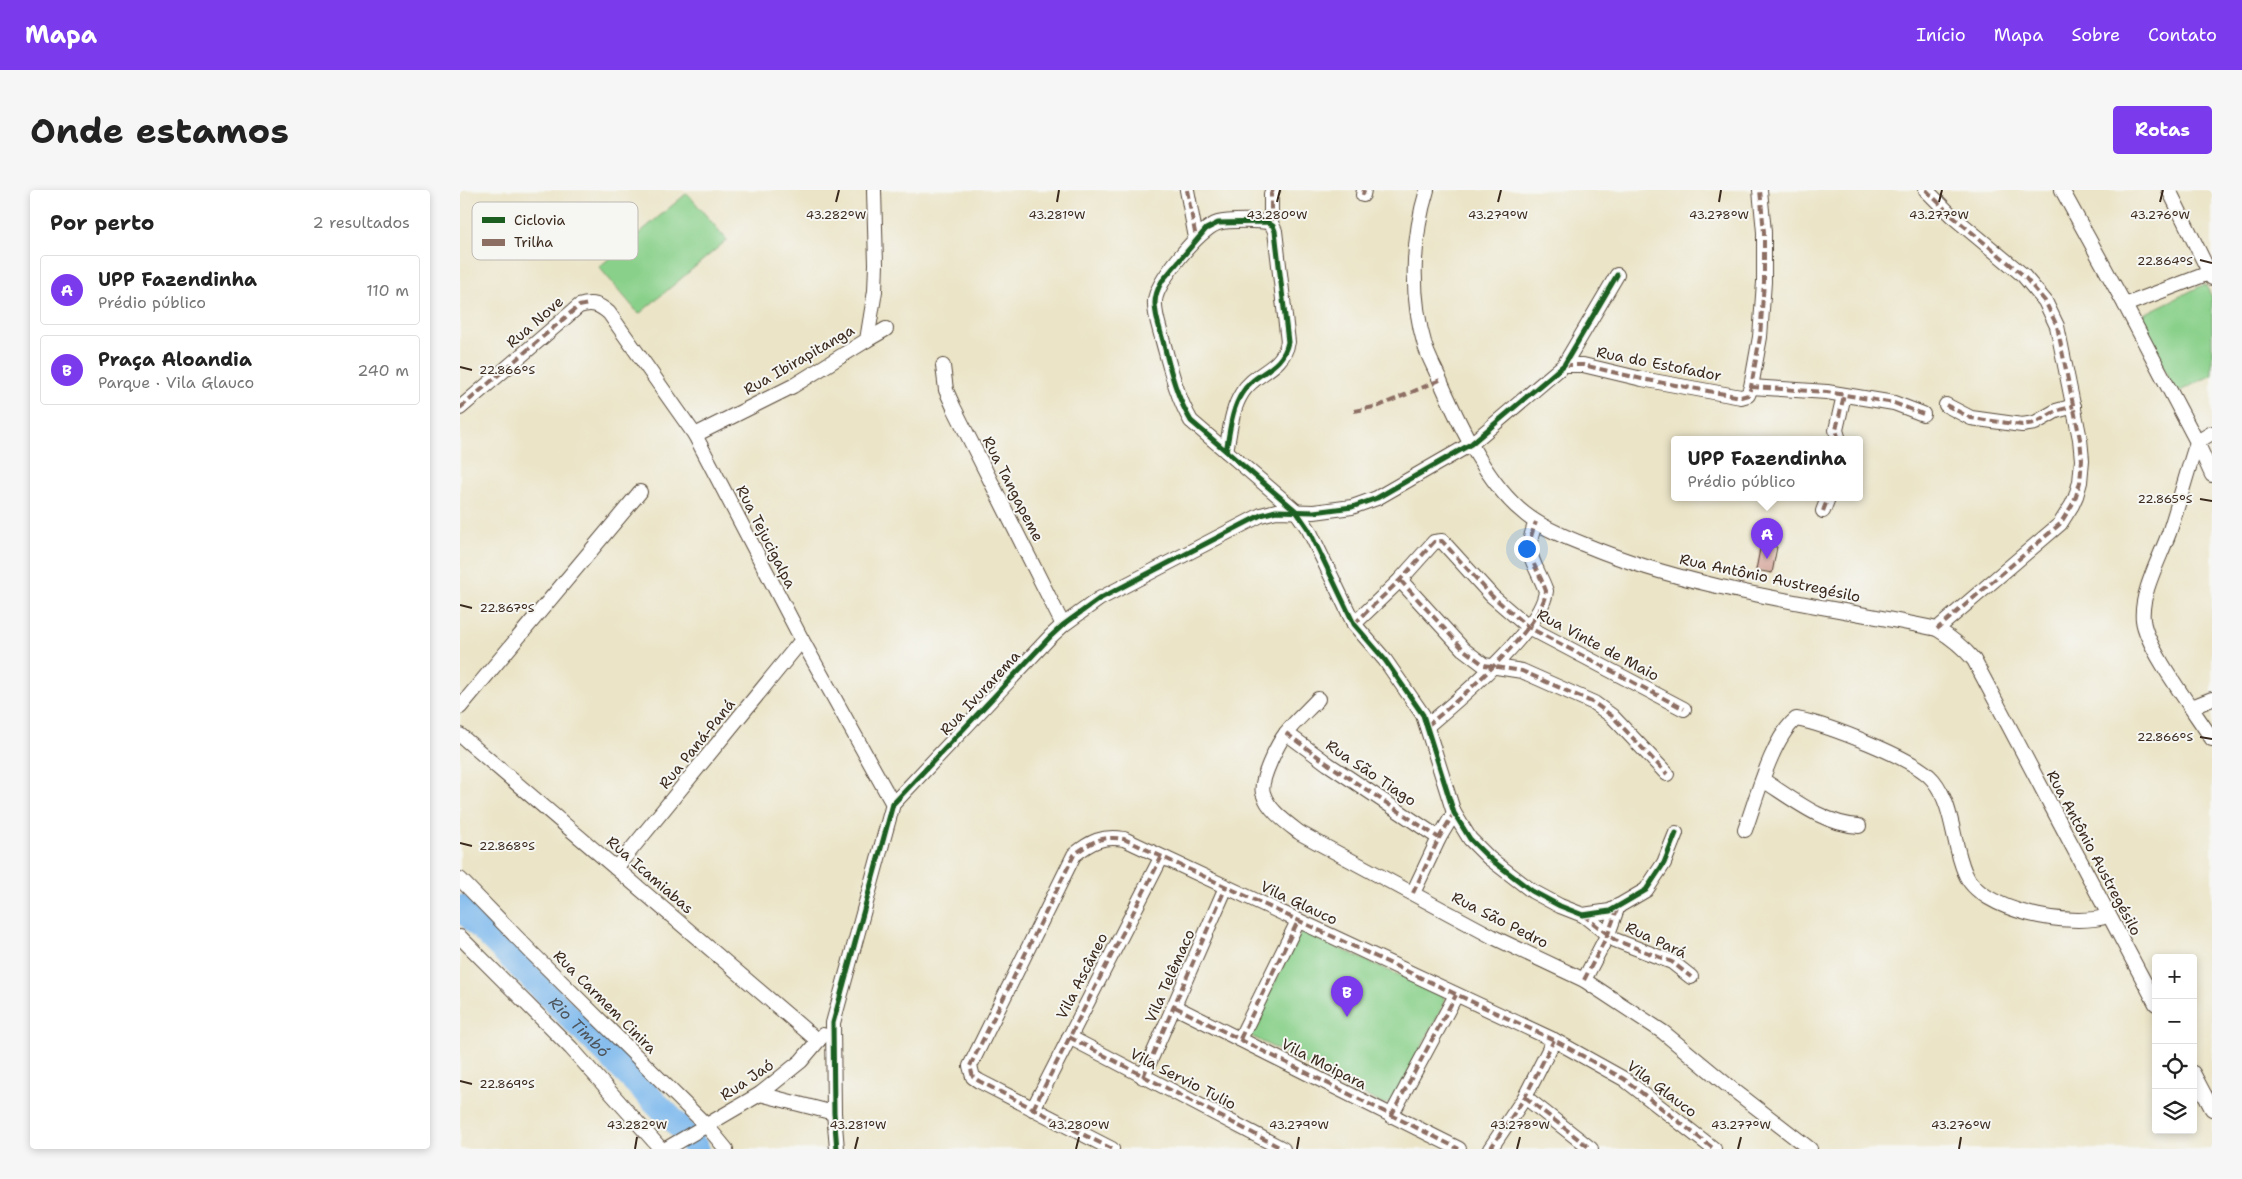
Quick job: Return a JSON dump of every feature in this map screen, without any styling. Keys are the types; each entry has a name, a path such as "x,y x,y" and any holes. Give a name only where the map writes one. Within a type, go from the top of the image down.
{"street":[{"name":"Rua Ibirapitanga","path":"694,435 793,386 867,340 875,291 874,190"},
{"path":"1188,190 1196,238"},
{"path":"1226,451 1236,405 1242,393 1249,384 1282,358 1287,347 1275,232 1271,223 1273,190"},
{"name":"Rua Antônio Austregésilo","path":"1427,190 1419,220 1415,300 1425,346 1471,444 1509,499 1524,514 1536,522 1611,556 1666,572 1798,604 1936,629 1963,647 1974,660 2153,999"},
{"path":"1750,391 1760,337 1764,282 1764,232 1760,190"},
{"path":"1926,190 1988,247 2023,275 2045,301 2061,336 2080,439 2082,468 2076,496 2067,515 2048,536 1936,629"},
{"path":"2062,190 2125,305 2197,442 2212,475"},
{"path":"2125,305 2211,276 2169,190"},
{"path":"1271,223 1218,223 1206,229 1196,238 1156,291 1156,316 1180,403 1191,421 1296,511 1309,530 1354,624 1385,660 1417,704 1427,726 1454,814 1470,839 1489,858 1532,891 1560,906 1583,914 1610,911 1646,890 1664,862 1676,833"},
{"name":"Rua Ivurarema","path":"833,1023 894,804 1062,624 1099,600 1261,515 1276,511 1326,512 1352,508 1377,498 1471,444 1564,365 1617,275"},
{"name":"Rua Nove","path":"460,408 579,306 588,304"},
{"name":"Rua Tejucigalpa","path":"588,304 601,306 609,313 694,435 802,640 894,804"},
{"path":"867,340 886,329"},
{"name":"Rua do Estofador","path":"1564,365 1583,365 1642,379 1742,397 1750,391 1844,395 1894,403 1922,414"},
{"name":"Rua Tangapeme","path":"943,366 946,390 954,408 1062,624"},
{"path":"1838,436 1836,430 1844,395"},
{"path":"1946,405 1971,418 2022,425 2035,423 2056,411 2074,406"},
{"path":"2212,433 2197,442 2168,533 2148,587 2143,620 2160,659 2212,739"},
{"path":"460,707 640,492"},
{"path":"1823,511 1827,501"},
{"path":"1427,726 1473,687 1528,627 1543,604 1546,591 1535,568 1529,545 1536,522"},
{"name":"Rua Vinte de Maio","path":"1400,580 1434,542 1438,540 1444,542 1492,596 1528,627 1684,709"},
{"path":"1354,624 1400,580 1463,649 1484,664 1492,667 1522,671 1594,703 1612,716 1667,774"},
{"name":"Rua Paná-Paná","path":"616,868 802,640"},
{"name":"Rua São Pedro","path":"1318,699 1286,733 1278,747 1263,784 1263,793 1275,810 1300,833 1495,938 1584,980 1663,1032 1727,1085 1810,1149"},
{"path":"2192,707 2212,699"},
{"path":"1745,830 1763,780 1785,730 1796,719 1811,722 1915,765 1932,778 1942,792 1965,873 1977,890 2006,906 2041,916 2085,921 2108,916"},
{"name":"Rua São Tiago","path":"1286,733 1328,764 1439,838"},
{"name":"Rua Icamiabas","path":"460,735 818,1041"},
{"path":"1763,780 1822,817 1844,825 1859,826"},
{"path":"1413,893 1439,838 1454,814"},
{"name":"Vila Glauco","path":"1033,1109 979,1081 971,1073 972,1057 1074,855 1086,845 1101,838 1113,837 1124,839 1161,858 1554,1040 1624,1079 1714,1149"},
{"name":"Vila Ascâneo","path":"1033,1109 1161,858"},
{"name":"Rua Carmem Cinira","path":"460,879 703,1128 726,1149"},
{"name":"Vila Telêmaco","path":"1143,1077 1226,887"},
{"path":"1584,980 1608,934 1618,906"},
{"name":"Rua Pará","path":"1583,914 1615,940 1672,962 1691,977"},
{"path":"1240,1040 1298,921"},
{"path":"460,937 571,1048 666,1148"},
{"path":"1391,1116 1456,994"},
{"name":"Vila Moipara","path":"1175,1007 1459,1149"},
{"path":"833,1023 834,1113 837,1149"},
{"name":"Rua Jaó","path":"666,1148 760,1094 801,1061 833,1023"},
{"name":"Vila Servio Tulio","path":"1069,1037 1283,1149"},
{"path":"1490,1149 1525,1097 1554,1040"},
{"path":"2197,1081 2212,1109"},
{"path":"760,1094 834,1113"},
{"path":"1525,1097 1591,1149"},
{"path":"1033,1109 1112,1149"}],"green space":[{"path":"687,193 727,240 639,314 599,267 607,260 638,260 638,234"},
{"path":"2205,284 2212,297 2212,375 2176,393 2138,317"},
{"path":"1303,932 1443,995 1445,1002 1392,1103 1382,1104 1251,1036 1250,1033 1296,939"}],"building":[{"path":"1761,544 1777,547 1772,573 1756,570"}],"waterway":[{"name":"Rio Timbó","path":"460,907 678,1125 697,1149"}],"marked path":[{"path":"1187,190 1196,238"},
{"path":"1273,190 1271,194 1271,223 1273,227"},
{"path":"1363,195 1364,190"},
{"path":"1564,365 1583,365 1642,379 1741,397 1748,395 1760,337 1764,282 1764,232 1760,190"},
{"path":"1926,190 1951,215 2023,275 2045,301 2057,326 2080,439 2082,460 2080,482 2076,496 2060,524 1937,629"},
{"path":"460,408 579,306 588,304"},
{"path":"1354,411 1379,406 1440,380"},
{"path":"1751,387 1827,392 1894,403 1923,414"},
{"path":"1838,436 1836,430 1844,395"},
{"path":"1946,405 1971,418 2022,425 2035,423 2056,411 2074,406"},
{"path":"1823,511 1827,501"},
{"path":"1427,726 1458,700 1496,663 1530,625 1541,607 1546,591 1530,551 1532,533 1536,522"},
{"path":"1354,624 1400,580 1434,542 1442,541 1492,596 1528,627 1684,709"},
{"path":"1400,580 1463,649 1484,665 1522,671 1594,703 1612,716 1667,774"},
{"path":"1286,733 1328,764 1439,838"},
{"path":"1413,893 1439,838 1454,813"},
{"path":"1112,1149 979,1081 973,1077 970,1066 1074,855 1091,843 1110,838 1124,839 1554,1040 1624,1079 1714,1149"},
{"path":"1033,1109 1161,858"},
{"path":"1143,1077 1226,887"},
{"path":"1584,980 1608,934 1618,907"},
{"path":"1583,915 1615,940 1672,962 1691,977"},
{"path":"1240,1039 1298,921"},
{"path":"1391,1116 1456,995"},
{"path":"1175,1007 1459,1149"},
{"path":"1069,1037 1283,1149"},
{"path":"1490,1149 1525,1097 1554,1040"},
{"path":"1525,1097 1591,1149"}],"cycle path":[{"path":"1226,451 1227,444 1233,414 1238,400 1247,386 1280,359 1285,352 1288,342 1275,231 1273,226 1267,222 1218,223 1206,229 1162,281 1156,294 1155,308 1174,382 1181,402 1191,421 1296,511 1309,530 1354,624 1385,660 1423,715 1454,813 1470,839 1489,858 1532,891 1560,906 1583,915 1610,911 1646,890 1664,863 1676,833"},
{"path":"837,1149 834,1113 833,1023 893,804 1050,637 1063,625 1099,599 1261,515 1276,511 1314,512 1352,507 1377,498 1471,444 1564,365 1617,275"}],"place":[{"name":"UPP Fazendinha","path":"1767,559"},
{"name":"Praça Aloandia","path":"1347,1017"}]}
